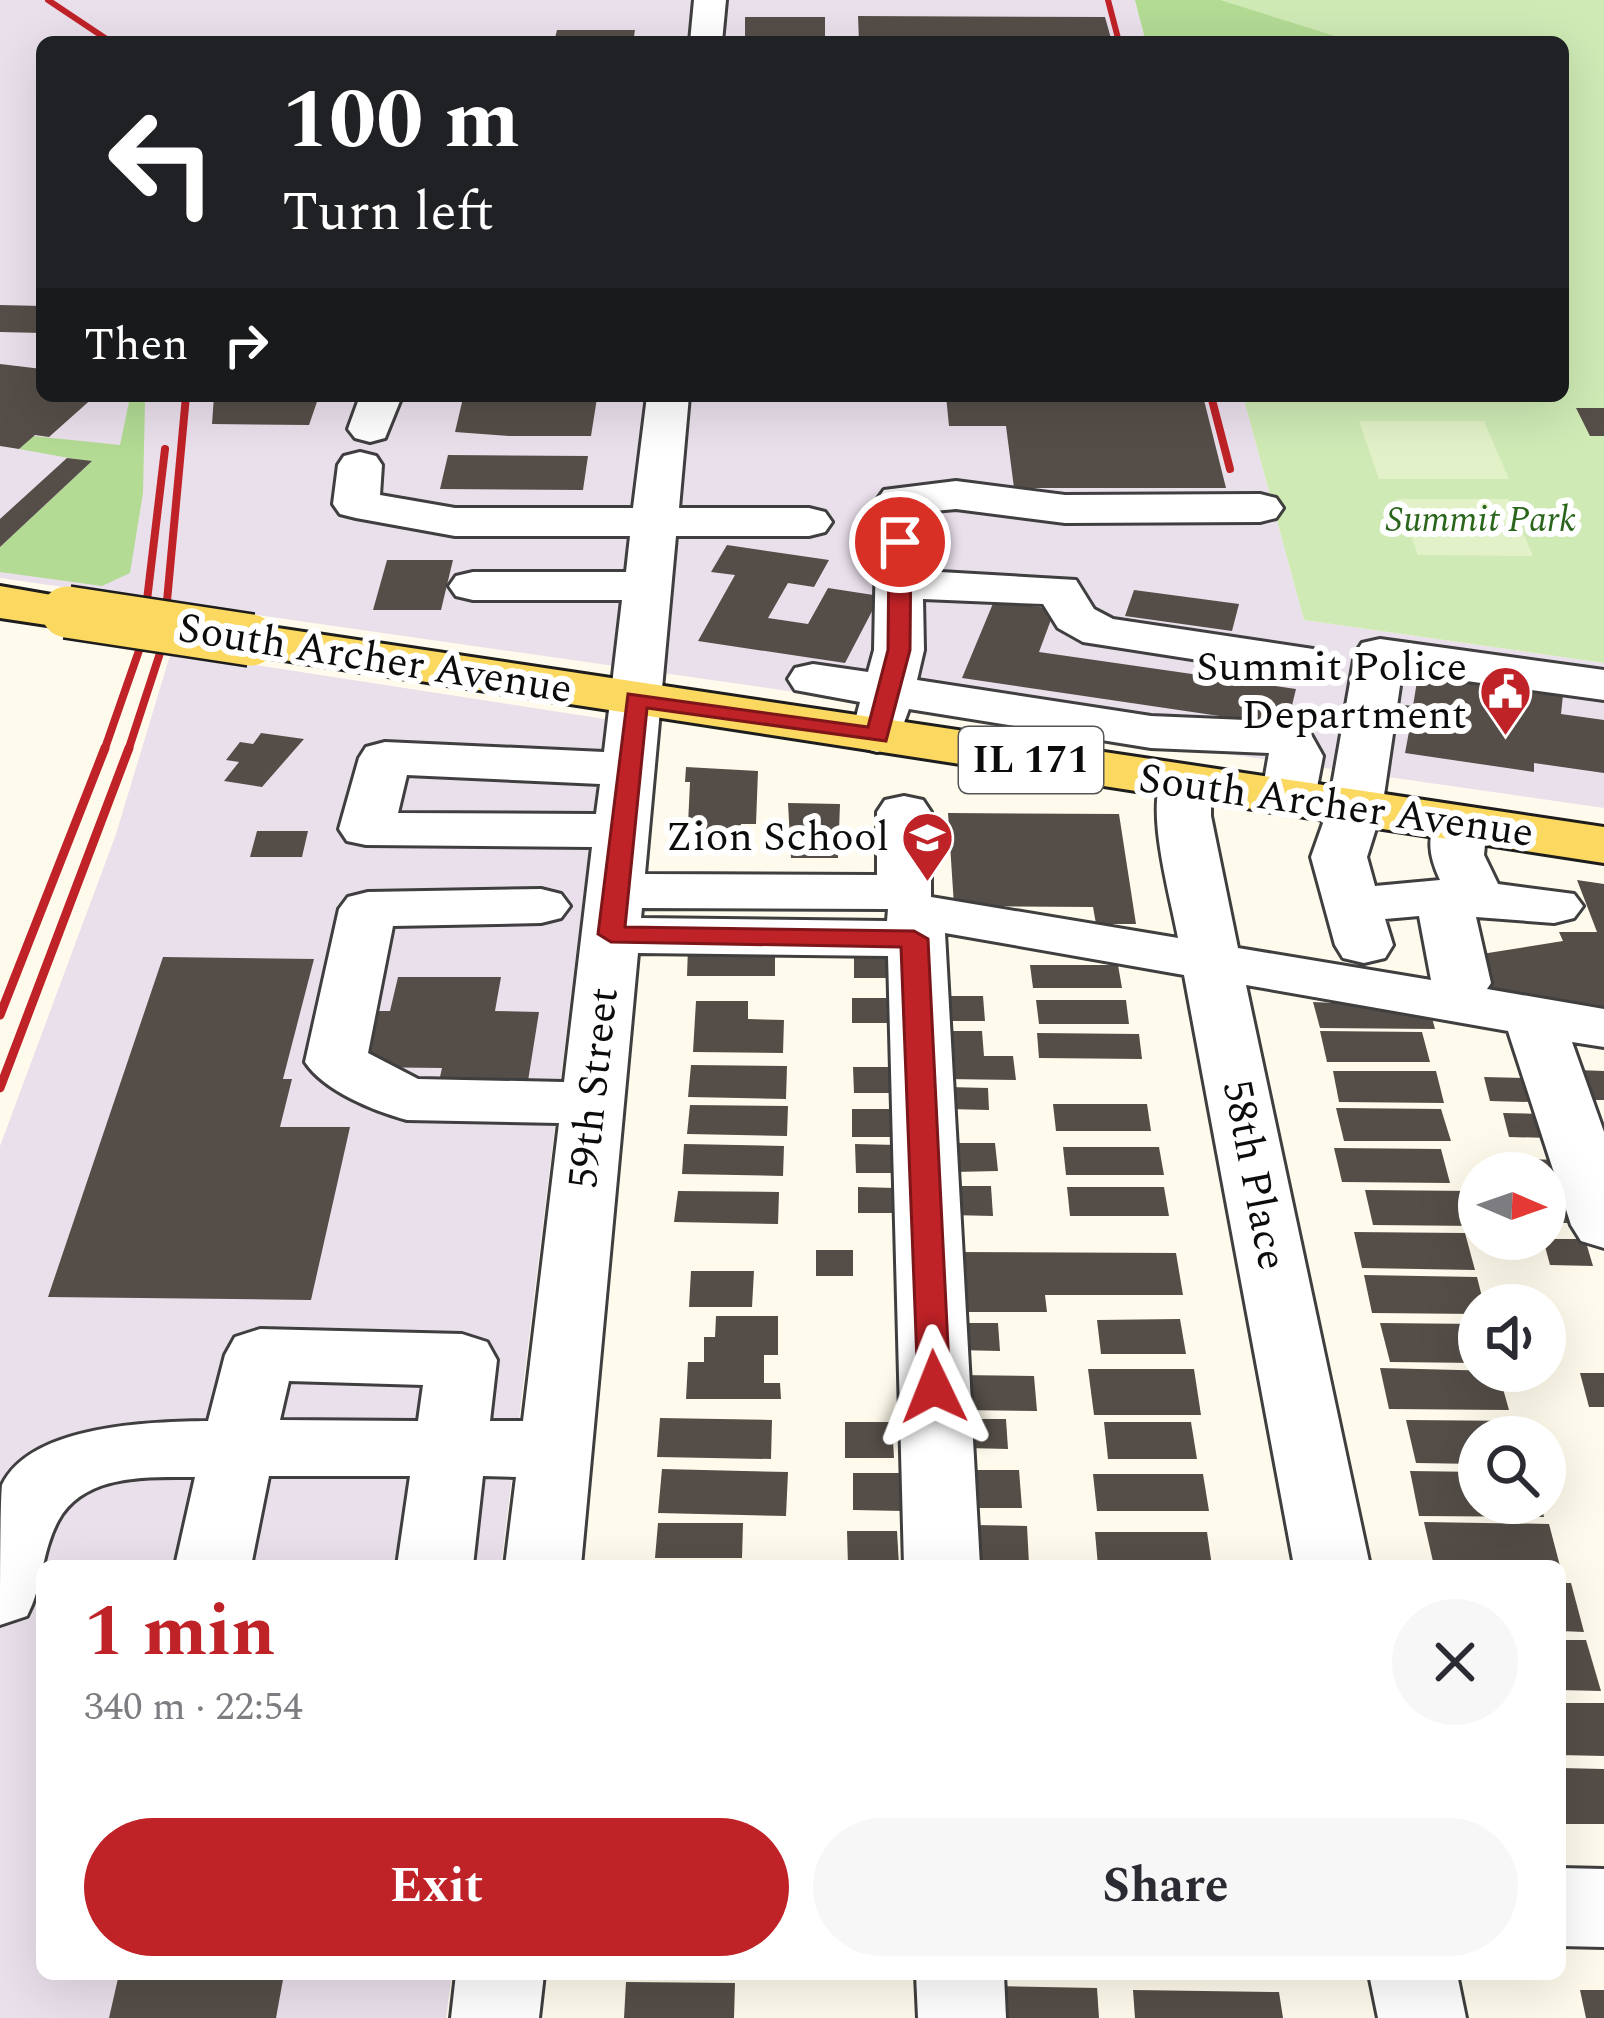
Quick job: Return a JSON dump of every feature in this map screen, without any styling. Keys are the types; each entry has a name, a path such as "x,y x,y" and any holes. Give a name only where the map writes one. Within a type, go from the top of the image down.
{"main road":[{"name":"South Archer Avenue","path":"0,602 636,699 883,714 1125,750 1184,783 1604,845"}],"street":[{"path":"707,36 710,0"},
{"name":"59th Street","path":"544,1560 667,402"},
{"path":"370,430 356,504 455,522 809,522"},
{"path":"813,679 883,714 899,650 900,500 956,495 1066,551"},
{"path":"900,584 1066,551 1264,527"},
{"path":"1066,551 1075,618 1100,632 1295,660"},
{"path":"473,586 648,586"},
{"path":"1554,906 1461,898 1358,925 1339,857 1355,808 1381,654 1604,685"},
{"path":"1125,750 1269,737 1290,742 1297,756 1288,798"},
{"path":"629,769 386,758 366,830 616,885 914,939"},
{"name":"58th Place","path":"1184,783 1184,816 1211,961 1331,1560"},
{"path":"616,885 905,892 904,812"},
{"path":"1460,824 1456,855 1461,898 1449,937 1461,983"},
{"path":"541,905 368,909 336,1062 407,1099 593,1103"},
{"path":"942,1560 915,911 1604,1028"},
{"path":"1533,1016 1604,1225"},
{"path":"0,1594 28,1505 51,1477 80,1462 238,1448 556,1449"},
{"path":"214,1560 238,1448"},
{"path":"436,1560 452,1449"},
{"path":"1566,1907 1604,1908"},
{"path":"495,2018 499,1980"},
{"path":"960,1980 962,2018"},
{"path":"1414,1980 1422,2018"}],"shaded area":[{"path":"0,0 1135,0 1144,36 36,36 36,402 1245,402 1304,620 1604,663 1604,808 0,578"},
{"path":"171,652 605,719 502,1560 36,1560 36,1980 451,1980 446,2018 0,2018 0,1146 116,834"}],"green space":[{"name":"Summit Park","path":"1135,0 1604,0 1604,663 1304,620 1245,402 1569,402 1569,36 1144,36"},
{"path":"1135,0 1220,0 1335,36 1144,36"},
{"path":"129,402 145,402 143,493 130,573 102,586 0,572 0,547 91,462 19,449 33,436 120,445"},
{"path":"1359,421 1484,421 1509,479 1379,479"},
{"path":"1397,499 1508,499 1518,524 1406,523"},
{"path":"1409,530 1522,530 1533,556 1418,555"}],"building":[{"path":"858,16 1105,17 1110,36 859,36"},
{"path":"745,17 825,17 825,36 745,36"},
{"path":"557,30 635,30 634,36 556,36"},
{"path":"0,305 36,306 36,333 0,332"},
{"path":"0,364 36,368 36,402 88,402 49,437 35,435 19,449 0,446"},
{"path":"214,402 317,402 309,425 212,424"},
{"path":"462,402 596,402 591,436 455,432"},
{"path":"947,402 1204,402 1226,488 1014,488 1006,426 949,426"},
{"path":"1576,408 1604,408 1604,436 1590,436"},
{"path":"448,455 588,456 583,490 440,489"},
{"path":"67,458 92,461 0,547 0,519"},
{"path":"727,545 829,560 814,587 788,583 768,618 808,624 828,588 880,596 845,663 698,641 735,575 711,572"},
{"path":"387,560 453,560 441,610 373,610"},
{"path":"1134,590 1239,604 1232,631 1125,616"},
{"path":"994,601 1055,609 1039,652 1296,689 1287,726 962,678"},
{"name":"Summit Police Department","path":"1418,675 1499,686 1500,676 1564,685 1561,714 1604,720 1604,773 1534,763 1534,772 1405,753 1411,721 1393,718 1396,704 1413,706"},
{"path":"261,733 304,739 262,787 224,781 239,762 226,760 240,742 253,744"},
{"path":"686,767 758,771 756,824 741,824 741,834 734,838 711,838 704,834 705,824 688,824"},
{"path":"788,803 840,804 838,858 791,858"},
{"path":"948,813 1119,814 1136,924 1096,924 1093,907 954,906"},
{"path":"257,831 308,831 302,857 250,857"},
{"path":"1577,880 1604,884 1604,1014 1480,992 1469,956 1563,941 1559,932 1597,932"},
{"path":"688,948 775,948 775,976 687,976"},
{"path":"854,954 892,954 893,978 854,978"},
{"path":"163,957 314,959 283,1079 292,1079 280,1127 350,1127 311,1300 48,1297"},
{"path":"1030,965 1118,965 1122,988 1033,988"},
{"path":"398,977 501,977 495,1011 539,1012 528,1081 440,1077 442,1068 354,1067 367,1011 390,1011"},
{"path":"943,996 983,996 985,1021 945,1021"},
{"path":"852,998 892,998 892,1023 852,1023"},
{"path":"1036,1000 1126,1000 1129,1024 1039,1024"},
{"path":"696,1001 748,1001 748,1019 784,1020 783,1053 693,1052"},
{"path":"1313,1002 1429,1007 1435,1029 1320,1028"},
{"path":"944,1031 982,1031 984,1056 1013,1056 1016,1080 946,1079"},
{"path":"1320,1031 1422,1032 1430,1062 1327,1062"},
{"path":"1037,1033 1139,1034 1142,1059 1039,1058"},
{"path":"691,1065 787,1066 786,1099 688,1097"},
{"path":"853,1067 894,1067 895,1093 854,1093"},
{"path":"1578,1070 1604,1071 1604,1100 1587,1100"},
{"path":"1333,1071 1436,1071 1444,1103 1339,1102"},
{"path":"1484,1077 1524,1078 1531,1102 1490,1101"},
{"path":"948,1087 988,1088 989,1110 948,1109"},
{"path":"1053,1104 1147,1104 1151,1131 1056,1131"},
{"path":"690,1105 788,1106 787,1136 687,1134"},
{"path":"1336,1108 1441,1109 1451,1141 1344,1141"},
{"path":"852,1109 893,1109 895,1137 852,1137"},
{"path":"1503,1113 1544,1114 1550,1138 1509,1137"},
{"path":"953,1143 995,1143 998,1171 954,1172"},
{"path":"684,1144 784,1146 783,1176 682,1174"},
{"path":"855,1144 897,1145 899,1173 856,1173"},
{"path":"1063,1147 1159,1147 1164,1175 1066,1175"},
{"path":"1334,1148 1441,1149 1450,1183 1342,1182"},
{"path":"948,1186 991,1186 993,1216 950,1215"},
{"path":"858,1187 895,1188 896,1213 858,1213"},
{"path":"1067,1187 1164,1187 1169,1216 1070,1216"},
{"path":"1365,1190 1458,1191 1458,1226 1373,1225"},
{"path":"678,1191 779,1192 778,1224 674,1222"},
{"path":"1566,1197 1567,1197 1575,1223 1566,1223"},
{"path":"1354,1232 1458,1233 1458,1260 1472,1260 1475,1270 1362,1268"},
{"path":"1566,1239 1585,1239 1593,1266 1550,1265 1549,1260 1566,1260"},
{"path":"816,1250 853,1250 853,1276 816,1276"},
{"path":"953,1252 1176,1253 1183,1295 1045,1295 1047,1312 957,1312"},
{"path":"691,1271 754,1271 752,1307 689,1307"},
{"path":"1364,1275 1477,1277 1479,1284 1458,1284 1458,1314 1372,1313"},
{"path":"716,1316 778,1316 778,1355 764,1355 764,1383 780,1383 781,1399 686,1399 688,1362 704,1362 704,1337 715,1337"},
{"path":"1180,1319 1186,1354 1101,1354 1097,1320"},
{"path":"953,1323 998,1323 1000,1351 955,1350"},
{"path":"1380,1323 1458,1324 1458,1363 1390,1362"},
{"path":"1380,1368 1458,1370 1458,1392 1504,1392 1509,1410 1389,1409"},
{"path":"1088,1369 1194,1369 1201,1415 1094,1415"},
{"path":"1580,1373 1604,1373 1604,1407 1589,1407"},
{"path":"957,1375 1034,1376 1037,1411 958,1410"},
{"path":"660,1418 772,1420 771,1459 657,1457"},
{"path":"966,1419 1006,1419 1008,1449 968,1448"},
{"path":"1406,1420 1458,1420 1458,1464 1416,1463"},
{"path":"845,1422 892,1422 894,1458 845,1458"},
{"path":"1104,1422 1191,1422 1197,1459 1108,1459"},
{"path":"662,1469 788,1472 786,1516 658,1513"},
{"path":"970,1470 1019,1470 1022,1508 972,1508"},
{"path":"1410,1471 1458,1472 1458,1516 1419,1516"},
{"path":"853,1473 902,1473 903,1511 853,1510"},
{"path":"1093,1474 1203,1474 1209,1511 1097,1511"},
{"path":"1424,1522 1549,1524 1558,1560 1433,1560"},
{"path":"658,1523 743,1523 742,1558 655,1558"},
{"path":"976,1525 1027,1526 1029,1560 979,1560"},
{"path":"847,1531 897,1531 899,1560 848,1560"},
{"path":"1095,1532 1207,1532 1211,1560 1097,1560"},
{"path":"1566,1583 1571,1583 1584,1632 1566,1631"},
{"path":"1566,1640 1586,1640 1601,1691 1566,1690"},
{"path":"1566,1703 1604,1703 1604,1756 1566,1755"},
{"path":"1566,1768 1604,1769 1604,1824 1566,1824"},
{"path":"118,1980 283,1980 276,2018 109,2018"},
{"path":"626,1982 735,1983 734,2018 624,2018"},
{"path":"994,1986 1097,1988 1099,2018 995,2018"},
{"path":"1133,1990 1279,1992 1283,2018 1135,2018"},
{"path":"1580,1990 1604,1990 1604,2018 1586,2018"}],"railway":[{"path":"48,0 102,36"},
{"path":"1108,0 1117,36"},
{"path":"129,748 163,644 185,402"},
{"path":"1213,402 1230,469"},
{"path":"104,751 142,642 165,449"},
{"path":"0,1015 105,748"},
{"path":"0,1088 129,748"}],"place":[{"name":"Summit Police Department","path":"1506,737"},
{"name":"Zion School","path":"928,883"}],"route":[{"path":"900,542 899,650 877,736 636,699 611,934 914,939 934,1387"}]}
